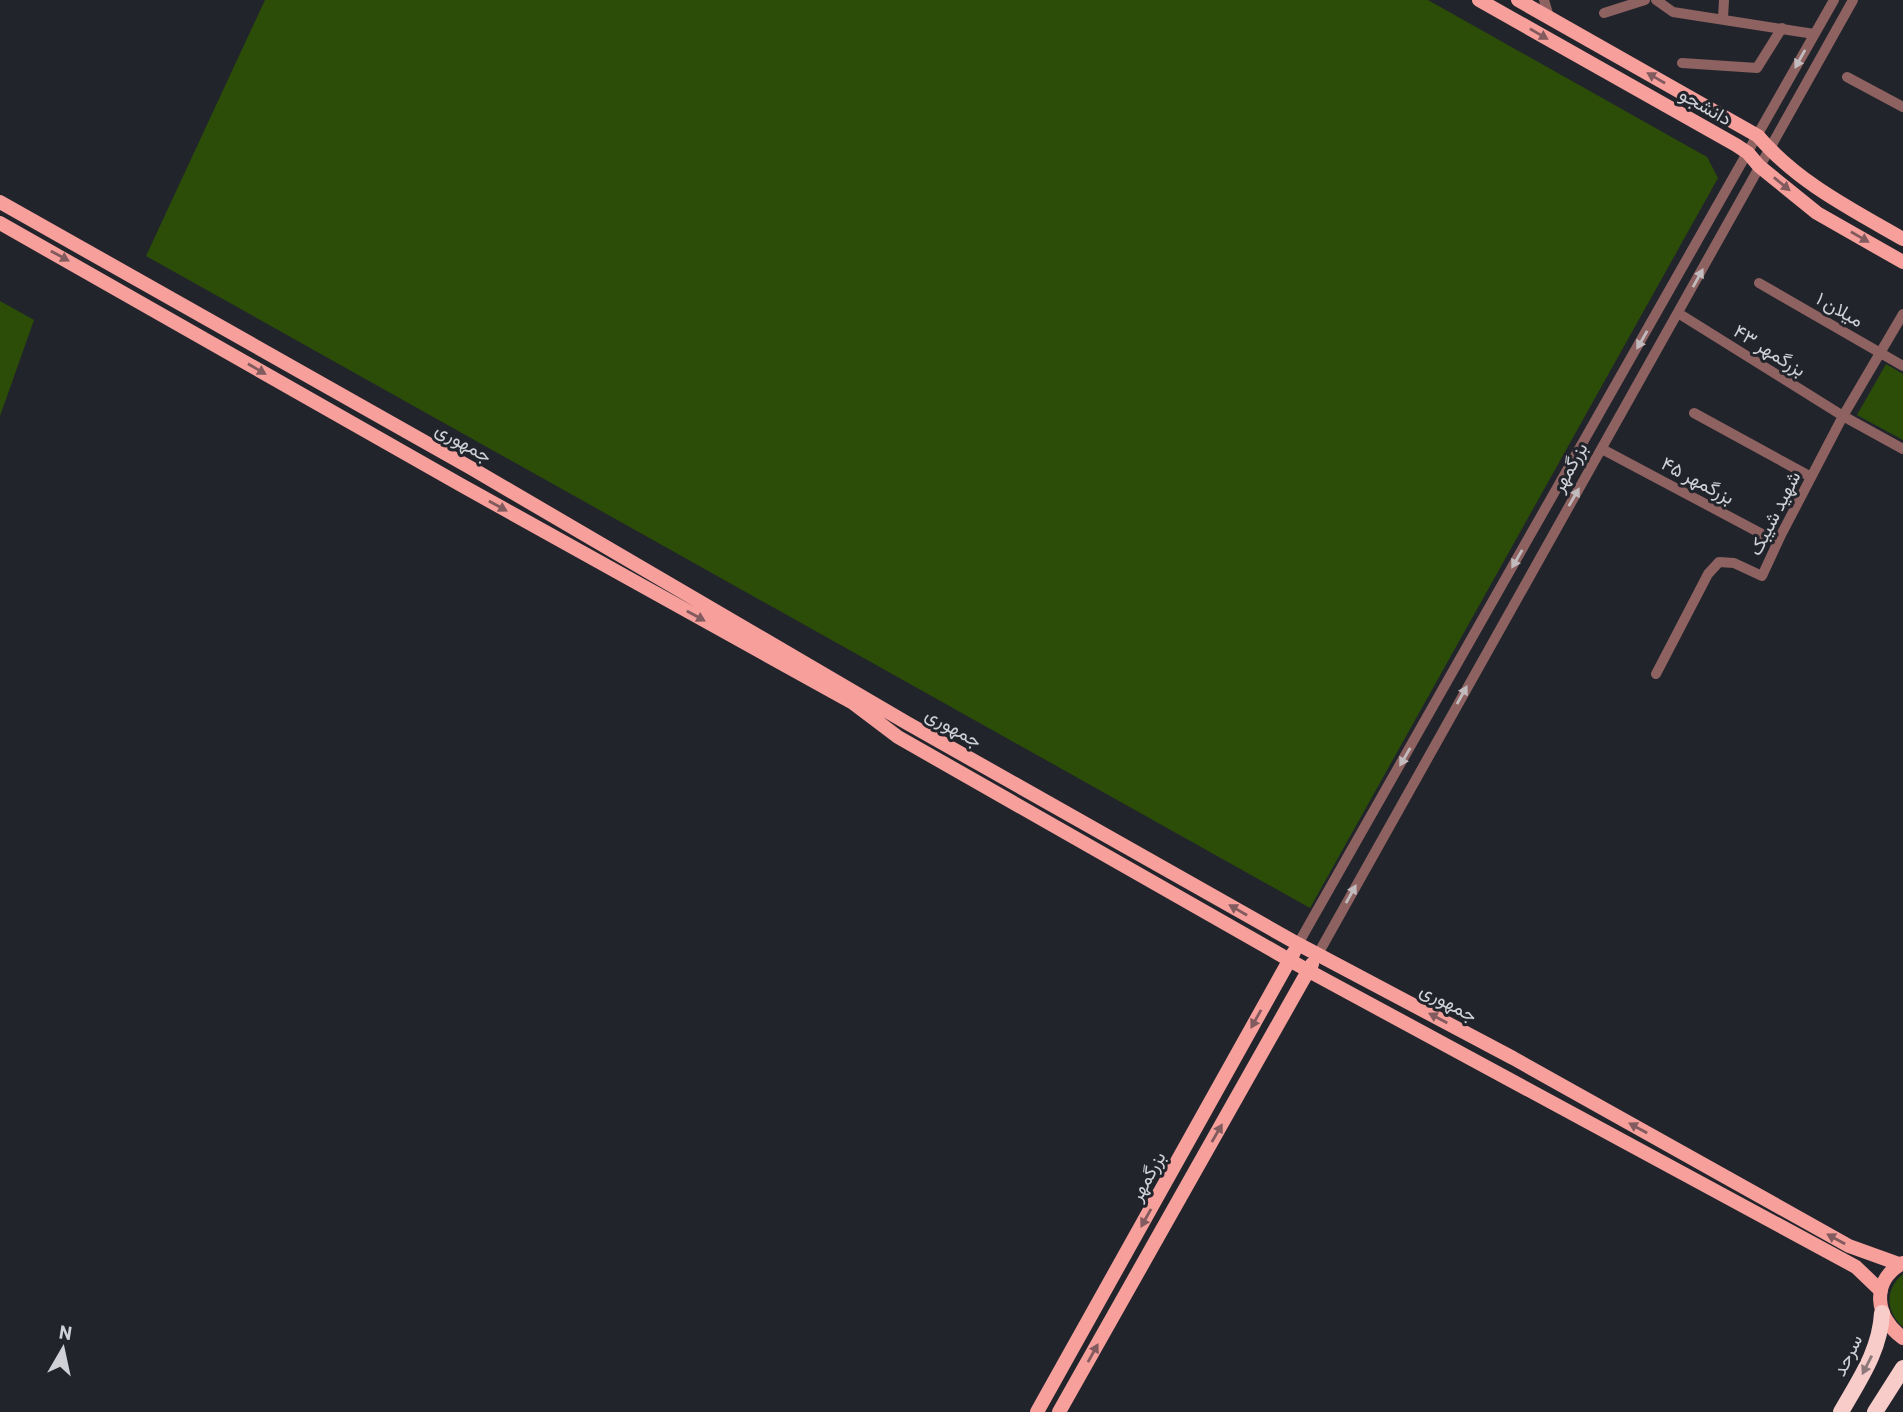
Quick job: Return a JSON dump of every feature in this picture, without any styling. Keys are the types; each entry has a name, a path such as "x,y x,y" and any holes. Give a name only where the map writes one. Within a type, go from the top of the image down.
{"highway":[{"name":"سرحد","path":"1841,1412 1877,1345 1882,1313"},
{"path":"1875,1412 1903,1368"}],"main road":[{"name":"دانشجو","path":"1479,0 1748,153 1759,166 1817,213 1903,262"},
{"name":"دانشجو","path":"1518,0 1758,136 1779,160 1825,195 1903,239"},
{"name":"جمهوری","path":"0,202 471,468 907,723 1298,944 1513,1058 1849,1246 1901,1264"},
{"name":"جمهوری","path":"0,223 461,485 853,703 898,737 1307,970 1856,1267 1881,1291"},
{"path":"461,485 471,468"},
{"path":"898,737 907,723"},
{"name":"بزرگمهر","path":"1037,1412 1298,944"},
{"name":"بزرگمهر","path":"1059,1412 1318,954"},
{"path":"1502,1074 1513,1058"},
{"path":"1185,1146 1203,1156"},
{"path":"1901,1264 1891,1272 1881,1291 1882,1313 1894,1332 1903,1338"}],"street":[{"path":"1544,0 1549,17"},
{"path":"1604,13 1645,0"},
{"path":"1656,0 1673,12 1814,34"},
{"path":"1723,18 1724,0"},
{"name":"بزرگمهر","path":"1298,944 1834,0"},
{"name":"بزرگمهر","path":"1318,954 1853,0"},
{"path":"1682,63 1757,68 1782,29"},
{"path":"1847,76 1903,107"},
{"name":"میلان ۱","path":"1759,283 1903,366"},
{"name":"بزرگمهر ۴۳","path":"1678,313 1843,416 1903,449"},
{"name":"شهید شیبک","path":"1656,674 1708,574 1719,562 1734,563 1762,576 1843,416 1903,314"},
{"path":"1694,413 1811,477"},
{"name":"بزرگمهر ۴۵","path":"1602,449 1777,542"},
{"path":"1580,450 1595,460"},
{"path":"1466,649 1483,659"},
{"path":"1833,1412 1850,1395"}],"green space":[{"path":"265,0 1428,0 1707,157 1718,178 1310,908 146,256"},
{"path":"0,301 34,320 0,416"},
{"path":"1886,364 1903,374 1903,440 1857,415"},
{"path":"1903,1274 1903,1327 1893,1315 1890,1294"}]}
